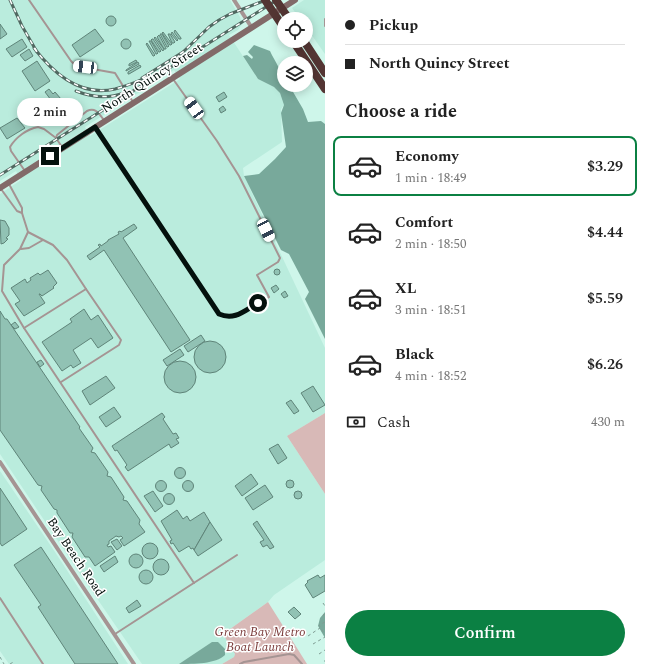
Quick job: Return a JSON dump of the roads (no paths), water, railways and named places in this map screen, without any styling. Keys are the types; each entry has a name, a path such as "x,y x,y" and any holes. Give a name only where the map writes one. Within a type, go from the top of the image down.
{"highway":[{"path":"265,0 277,18"},
{"path":"276,0 284,12"},
{"path":"297,48 325,89"},
{"path":"309,48 325,73"}],"street":[{"path":"234,0 252,28"},
{"name":"North Quincy Street","path":"0,188 295,0"},
{"name":"Bay Beach Road","path":"0,462 134,664"}],"lane":[{"path":"29,0 76,66 115,73 134,103"},
{"path":"325,19 325,26"},
{"path":"95,127 219,314 226,317 232,317 269,297 257,275 278,262 280,258 239,176 217,140 172,78"},
{"path":"56,138 58,133 91,109 96,110 105,121"},
{"path":"26,171 11,151 10,147 16,139 29,130 38,127 44,129 56,138 63,148"},
{"path":"8,183 22,208 22,213 28,232 20,249 4,265 2,291 24,328 194,583"},
{"path":"0,188 16,211 22,213"},
{"path":"28,232 53,245 67,260 121,340 119,345 61,382"},
{"path":"20,249 30,248 43,240"},
{"path":"24,328 86,289"},
{"path":"115,634 237,555"},
{"path":"0,598 43,664"},
{"path":"240,664 289,654 294,655 302,664"}],"railway":[{"path":"10,0 22,26 37,52"},
{"path":"142,78 183,52 209,27 219,20 230,14 266,0"},
{"path":"0,175 277,0"},
{"path":"34,48 59,74 79,86 103,91 131,84 147,77"},
{"path":"76,91 88,95 106,97 124,93"}],"park label":[{"name":"Green Bay Metro Boat Launch","path":"260,640"}]}
